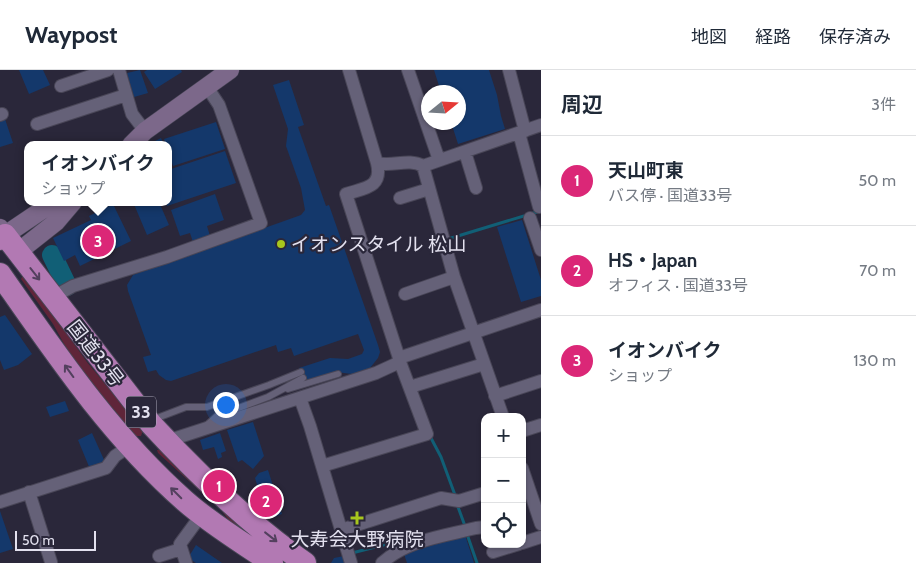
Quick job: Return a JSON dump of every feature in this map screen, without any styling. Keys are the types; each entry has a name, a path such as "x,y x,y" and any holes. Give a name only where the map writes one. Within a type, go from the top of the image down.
{"highway":[{"name":"国道33号","path":"5,244 53,297 148,421 203,479 243,516 305,563"},
{"name":"国道33号","path":"0,274 71,375 130,446 186,502 272,563"}],"street":[{"path":"61,86 108,70"},
{"path":"119,70 132,114 145,131"},
{"path":"322,466 427,434 399,360 346,194 371,186 376,182 379,175 349,70"},
{"path":"408,70 439,160"},
{"path":"509,70 539,207"},
{"path":"135,141 145,131 216,77"},
{"path":"53,297 73,286 167,257 261,223 219,105 216,77"},
{"path":"37,124 126,94"},
{"path":"423,166 541,125"},
{"path":"465,152 476,188"},
{"path":"377,163 387,165 416,162 423,166 454,277 472,333 502,413"},
{"path":"400,198 429,189"},
{"path":"5,244 49,206"},
{"path":"5,244 56,222 70,206"},
{"path":"530,218 541,250"},
{"path":"405,294 454,277"},
{"path":"167,441 376,373 399,360 541,310"},
{"path":"410,387 484,364"},
{"path":"496,396 541,381"},
{"path":"300,398 352,563"},
{"path":"526,431 541,425"},
{"path":"0,502 106,468 115,456 130,446"},
{"path":"526,480 538,502 541,524"},
{"path":"29,492 51,562"},
{"path":"341,530 441,498 459,501 481,494"},
{"path":"526,506 538,502"},
{"path":"186,563 180,544 202,514"},
{"path":"382,563 413,544 481,528"},
{"path":"526,542 541,537"},
{"path":"493,552 506,548"},
{"path":"159,556 181,549"}],"lane":[{"path":"203,430 217,416 280,391 338,374"},
{"path":"148,421 186,407 207,407 302,375 280,391"}],"shaded area":[{"path":"25,276 87,362 143,430 141,436 135,436 74,362 53,324 21,279"},
{"path":"157,450 160,450 267,546 231,523 221,510 158,453"}],"building":[{"path":"19,70 43,70 50,85 29,94"},
{"path":"140,70 148,93 134,97 127,73"},
{"path":"147,70 181,70 182,72 155,89 144,72"},
{"path":"434,70 489,70 505,129 458,144 454,130 466,130 466,85 439,85"},
{"name":"イオンスタイル 松山","path":"289,80 304,125 298,127 326,206 329,205 378,345 380,352 378,358 370,368 352,374 336,372 304,383 299,368 330,358 348,359 362,354 364,350 358,334 294,356 291,348 278,352 276,345 171,381 159,375 156,370 148,372 143,357 151,355 127,285 133,275 301,215 305,210 301,188 286,146 288,129 273,85"},
{"path":"5,119 13,143 0,147 0,121"},
{"path":"216,122 225,149 173,166 172,141 165,141 164,139"},
{"path":"225,151 236,183 172,204 172,169"},
{"path":"215,194 224,220 207,226 210,236 193,242 190,233 180,236 171,210"},
{"path":"109,206 114,206 131,241 80,266 75,255 64,261 53,238 91,220 89,216"},
{"path":"135,206 161,206 169,225 147,235"},
{"path":"522,220 541,280 541,296 521,302 497,227"},
{"path":"5,315 32,354 18,365 4,370 0,360 0,317"},
{"path":"65,401 69,411 50,417 46,407"},
{"path":"253,422 264,456 253,469 242,460 238,462 227,430"},
{"path":"92,433 105,462 90,469 78,440"},
{"path":"220,433 226,451 221,453 222,457 218,459 214,447 203,450 200,440"},
{"path":"268,470 282,514 274,517 264,508 255,478 259,473"},
{"path":"0,511 13,549 0,553"},
{"path":"465,535 474,563 407,563 404,554"},
{"path":"196,545 222,563 196,563 188,558"},
{"path":"344,556 347,563 331,563 334,558"}],"waterway":[{"path":"448,239 537,212"},
{"path":"52,255 67,286"},
{"path":"431,438 441,457 455,495"},
{"path":"458,507 465,526"},
{"path":"468,537 477,563"},
{"path":"352,553 399,541 407,541"}],"place":[{"name":"イオンバイク","path":"98,241"},
{"name":"イオンスタイル 松山","path":"281,244"},
{"name":"天山町東","path":"219,486"},
{"name":"HS・Japan","path":"266,501"},
{"name":"大寿会大野病院","path":"357,518"}]}
